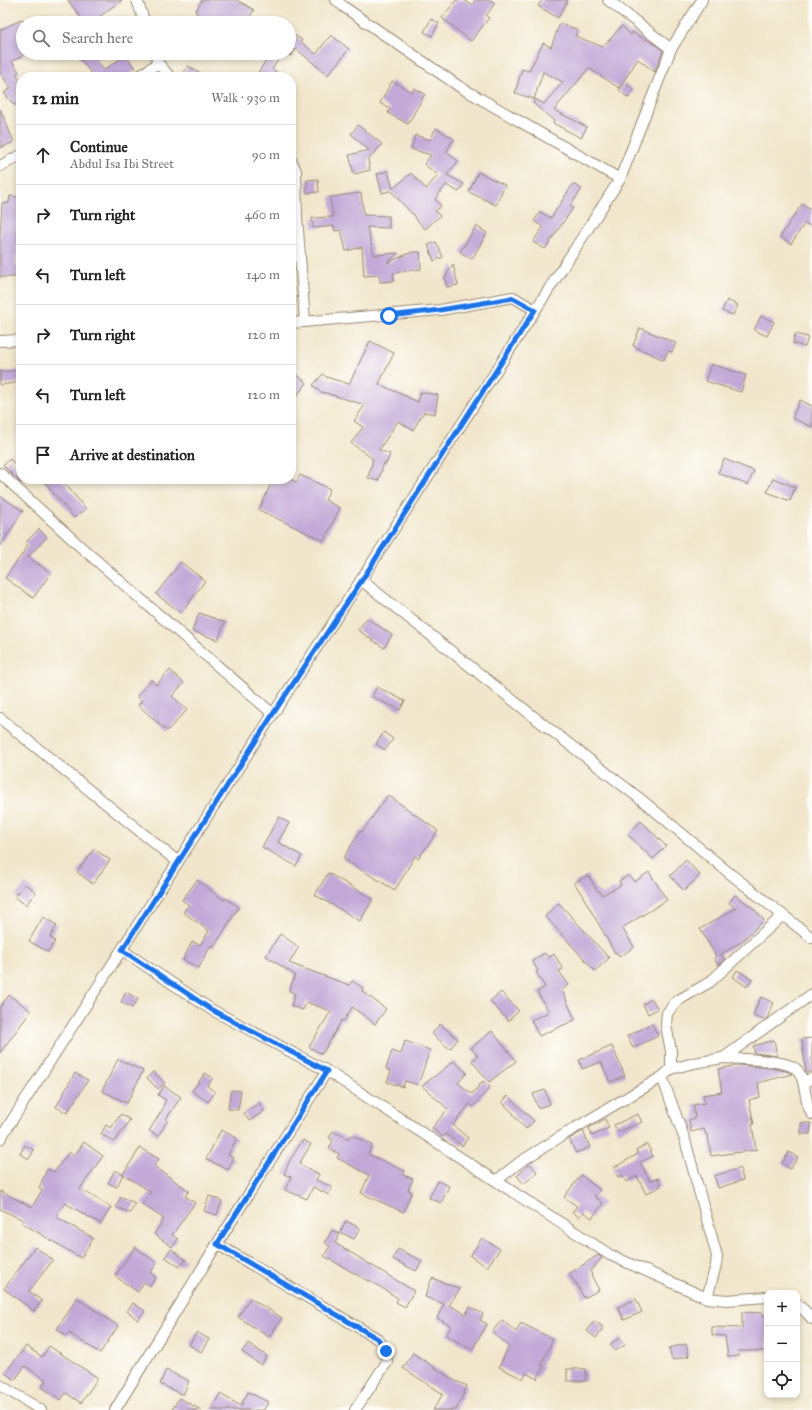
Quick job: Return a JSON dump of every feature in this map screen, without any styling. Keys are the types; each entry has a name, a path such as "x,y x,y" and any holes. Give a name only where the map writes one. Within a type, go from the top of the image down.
{"street":[{"path":"137,0 143,16"},
{"path":"336,0 460,87 620,179"},
{"path":"608,0 671,49"},
{"path":"0,1139 273,714 362,580 620,179 671,49 702,0"},
{"path":"157,60 166,72"},
{"path":"145,72 158,63"},
{"path":"0,166 16,158"},
{"path":"296,171 297,217 305,322"},
{"path":"296,323 440,310 513,298 535,310"},
{"path":"0,341 16,340"},
{"path":"0,473 82,548 273,714"},
{"path":"362,580 543,724 643,801 728,872 812,938"},
{"path":"0,718 178,862"},
{"path":"671,1068 671,1051 666,1025 667,1013 677,1001 710,982 783,915"},
{"path":"122,950 212,1010 327,1071 610,1255 707,1298 727,1300 764,1297"},
{"path":"723,1058 812,994"},
{"path":"496,1180 527,1158 662,1077 671,1068 694,1063 723,1058 787,1064 797,1068 808,1080 808,1106 812,1114"},
{"path":"115,1410 217,1244 327,1071"},
{"path":"662,1077 685,1140 717,1256 707,1298"},
{"path":"217,1244 378,1339 386,1351 387,1362 355,1410"},
{"path":"800,1307 812,1319"},
{"path":"0,1385 41,1410"}],"building":[{"path":"68,0 122,0 100,16 80,16"},
{"path":"202,0 237,0 254,10 250,16 202,16 195,12"},
{"path":"456,0 464,0 471,5 475,0 490,0 495,3 486,16 489,18 471,41 442,18"},
{"path":"542,0 568,0 558,18 538,6"},
{"path":"431,19 439,23 432,36 424,32"},
{"path":"16,22 16,59 12,61 19,72 16,72 16,105 14,105 4,93 11,88 0,73 0,30"},
{"path":"560,23 578,30 575,36 603,47 622,26 631,35 632,32 656,45 663,51 655,72 638,59 619,88 589,68 554,110 587,127 581,138 553,123 554,121 533,103 535,99 544,104 563,82 543,72 534,99 515,93 522,69 529,71 543,43 551,47"},
{"path":"331,35 349,49 328,75 296,49 296,36 302,40 301,42 316,54"},
{"path":"81,60 96,60 104,70 119,60 129,60 136,70 133,72 90,72"},
{"path":"266,60 278,60 272,69 276,72 258,72"},
{"path":"188,66 198,72 184,72"},
{"path":"392,81 412,92 414,88 425,94 408,124 388,113 390,109 380,103"},
{"path":"625,83 634,90 628,98 619,90"},
{"path":"0,109 14,142 0,148"},
{"path":"358,125 382,144 368,160 370,170 354,174 349,155 369,150 351,134"},
{"path":"436,128 454,139 446,152 458,161 447,175 464,184 459,192 446,185 435,199 441,206 435,211 440,216 425,229 416,219 414,214 412,214 390,190 382,193 377,174 388,171 393,189 411,173 426,189 438,175 424,164 431,155 411,149 415,135 430,140"},
{"path":"478,172 505,185 496,205 469,192"},
{"path":"318,179 319,192 307,193 307,180"},
{"path":"573,184 582,189 570,206 573,208 545,249 533,242 543,227 534,221 540,212 551,218"},
{"path":"361,193 364,215 389,216 389,228 367,227 374,255 398,253 387,263 412,252 420,252 421,269 393,273 394,281 380,282 379,275 364,276 362,247 346,251 341,230 335,231 334,226 313,228 312,218 333,217 330,197"},
{"path":"10,196 16,197 16,277 0,277 2,203 9,203"},
{"path":"802,204 812,211 812,227 805,223 791,244 780,237"},
{"path":"476,226 487,233 472,259 460,252"},
{"path":"436,242 443,257 434,261 428,245"},
{"path":"453,264 458,285 447,287 445,278"},
{"path":"727,300 738,305 733,315 722,311"},
{"path":"761,316 774,322 767,336 754,330"},
{"path":"640,328 676,343 672,352 668,351 664,360 633,346"},
{"path":"795,334 808,337 805,347 793,343"},
{"path":"370,341 394,353 379,384 418,402 420,392 438,395 435,414 424,412 413,430 398,421 379,450 390,454 386,464 384,463 378,481 368,478 373,459 351,443 363,427 354,421 365,405 322,392 321,393 313,385 323,374 326,377 349,384"},
{"path":"711,364 746,375 741,392 705,381"},
{"path":"16,370 16,383 0,385 0,372"},
{"path":"296,374 307,383 296,397"},
{"path":"800,400 812,406 812,427 792,418"},
{"path":"10,459 16,466 16,478 3,465"},
{"path":"724,459 754,471 748,485 718,473"},
{"path":"300,475 330,489 325,500 340,508 324,541 259,510 271,484 296,484"},
{"path":"773,478 795,487 790,501 767,492"},
{"path":"46,484 65,484 86,509 74,518"},
{"path":"0,496 23,511 0,546"},
{"path":"39,529 47,537 28,557 51,573 33,598 5,578 28,546 25,543"},
{"path":"181,562 205,581 181,613 156,594"},
{"path":"199,613 225,622 218,640 192,631"},
{"path":"367,618 392,635 384,648 358,630"},
{"path":"170,670 184,683 172,696 187,710 167,731 138,705 142,701 137,696 151,680 156,685"},
{"path":"377,687 405,701 400,710 372,697"},
{"path":"384,732 393,739 385,750 376,744"},
{"path":"388,795 438,831 418,859 415,856 395,890 343,859 360,831 362,832"},
{"path":"279,817 289,823 278,842 302,856 296,866 262,847"},
{"path":"641,821 666,846 653,859 628,835"},
{"path":"94,849 110,860 93,884 77,872"},
{"path":"686,860 700,875 684,891 670,876"},
{"path":"649,872 667,900 622,928 634,947 619,957 616,952 615,953 574,883 588,875 598,892 600,891 602,895 621,885 619,881 629,875 634,882"},
{"path":"328,873 373,899 360,921 315,895"},
{"path":"197,880 224,900 225,898 239,907 213,948 210,946 199,968 183,960 192,942 200,945 209,931 183,912 189,905 182,900"},
{"path":"25,884 36,892 26,905 15,897"},
{"path":"735,895 754,909 764,920 741,942 721,954 725,960 718,965 714,958 716,956 700,929 736,908 729,903"},
{"path":"559,903 609,958 595,971 545,916"},
{"path":"43,917 57,925 50,938 55,941 48,952 29,941"},
{"path":"280,934 299,947 289,963 349,985 352,981 363,988 362,991 386,1009 375,1024 352,1007 344,1021 342,1020 322,1054 309,1047 331,1011 306,1002 303,1010 291,1006 295,994 289,991 295,975 266,956"},
{"path":"545,953 548,958 554,954 563,969 559,971 569,985 562,990 575,1020 539,1036 531,1020 549,1012 537,992 545,987 536,972 538,971 532,961"},
{"path":"737,970 752,979 747,987 733,977"},
{"path":"126,992 138,999 132,1008 121,1002"},
{"path":"501,992 519,1011 508,1021 490,1001"},
{"path":"9,995 31,1011 0,1053 0,1007"},
{"path":"761,997 774,1003 767,1018 764,1020 754,1016 754,1012"},
{"path":"652,999 658,1009 648,1014 643,1004"},
{"path":"440,1024 458,1039 450,1049 433,1035 433,1032"},
{"path":"652,1024 658,1036 633,1048 627,1036"},
{"path":"492,1031 516,1061 489,1082 472,1061 478,1056 471,1048"},
{"path":"812,1038 812,1072 806,1072 802,1039"},
{"path":"774,1040 777,1056 755,1053 753,1046"},
{"path":"405,1041 430,1050 418,1085 405,1081 403,1087 387,1082 391,1071 386,1069 392,1051 401,1054"},
{"path":"612,1046 625,1076 610,1082 601,1062 582,1069 579,1060"},
{"path":"118,1059 143,1071 127,1103 102,1091"},
{"path":"454,1061 467,1073 458,1083 472,1094 483,1081 490,1087 473,1107 470,1104 453,1125 468,1138 462,1146 446,1134 443,1137 432,1128 448,1109 422,1086"},
{"path":"738,1065 770,1068 786,1071 792,1074 758,1083 760,1097 749,1100 754,1124 752,1124 756,1150 711,1156 708,1135 706,1135 704,1129 691,1132 689,1120 695,1118 693,1105 705,1103 703,1095 722,1092 718,1069"},
{"path":"153,1072 165,1083 158,1089 147,1078"},
{"path":"75,1073 88,1080 67,1113 56,1107"},
{"path":"205,1073 213,1078 207,1086 215,1092 208,1102 192,1091"},
{"path":"164,1086 181,1097 166,1119 168,1120 158,1136 149,1131 164,1107 163,1106 166,1100 158,1095"},
{"path":"231,1090 241,1091 238,1110 228,1109"},
{"path":"545,1090 550,1104 538,1108 533,1094"},
{"path":"508,1096 534,1121 526,1129 502,1102"},
{"path":"259,1103 264,1111 249,1121 244,1113"},
{"path":"121,1114 130,1120 114,1142 101,1134 106,1125 111,1128"},
{"path":"638,1114 642,1122 618,1132 614,1125"},
{"path":"605,1119 609,1128 592,1136 589,1128"},
{"path":"801,1123 811,1123 810,1134 801,1134"},
{"path":"221,1130 237,1138 228,1155 234,1158 228,1170 206,1159"},
{"path":"333,1131 349,1139 351,1135 372,1145 368,1154 405,1171 403,1175 413,1179 408,1190 412,1192 403,1212 361,1193 369,1175 337,1158 339,1154 329,1149 333,1140 329,1138"},
{"path":"583,1131 590,1147 576,1153 569,1139"},
{"path":"303,1140 311,1144 299,1164 319,1174 316,1180 332,1187 329,1195 313,1187 307,1199 285,1190 291,1177 284,1174 290,1160"},
{"path":"84,1142 103,1156 80,1189 111,1207 101,1224 65,1203 56,1217 93,1238 81,1258 22,1223 23,1220 0,1209 0,1191 32,1207 42,1190 39,1188 47,1169 54,1172 69,1152 74,1156"},
{"path":"647,1144 653,1156 640,1162 650,1181 658,1178 661,1186 646,1194 637,1176 626,1182 622,1175 618,1177 613,1168 638,1154 636,1150"},
{"path":"25,1145 34,1150 29,1159 20,1154"},
{"path":"140,1148 159,1159 154,1166 189,1191 185,1196 195,1203 172,1235 178,1239 172,1247 154,1234 164,1219 142,1204 151,1192 123,1174"},
{"path":"789,1152 798,1158 790,1169 782,1163"},
{"path":"530,1164 537,1172 524,1184 517,1176"},
{"path":"740,1168 743,1180 718,1188 714,1176"},
{"path":"115,1170 123,1174 117,1187 108,1183"},
{"path":"581,1175 600,1190 594,1196 603,1203 592,1218 583,1212 579,1217 572,1212 577,1206 564,1197"},
{"path":"438,1181 449,1186 441,1203 429,1198"},
{"path":"209,1196 222,1201 217,1215 204,1211"},
{"path":"121,1197 135,1203 130,1213 116,1207"},
{"path":"346,1221 360,1228 354,1239 340,1232"},
{"path":"332,1230 340,1234 335,1243 414,1291 405,1307 396,1302 398,1298 369,1280 368,1281 324,1256 330,1246 325,1243"},
{"path":"482,1238 500,1249 487,1267 470,1256"},
{"path":"35,1247 53,1260 29,1291 42,1301 34,1311 4,1289"},
{"path":"135,1247 157,1263 150,1273 156,1277 150,1286 144,1282 138,1292 115,1276"},
{"path":"171,1249 186,1260 180,1267 165,1257"},
{"path":"398,1249 422,1261 416,1271 393,1259"},
{"path":"598,1255 602,1258 590,1271 599,1290 584,1298 577,1284 569,1274"},
{"path":"432,1278 460,1289 449,1305 466,1314 470,1307 483,1314 480,1320 487,1324 472,1350 446,1335 451,1326 437,1318 444,1304 425,1297"},
{"path":"77,1298 118,1326 100,1353 69,1333 67,1336 57,1329"},
{"path":"250,1298 282,1318 269,1337 238,1317"},
{"path":"636,1299 642,1312 624,1320 618,1307"},
{"path":"133,1303 145,1311 138,1320 127,1311"},
{"path":"742,1312 763,1313 764,1351 738,1351 739,1356 728,1357 725,1336 712,1335 712,1327 742,1328"},
{"path":"502,1320 516,1332 521,1323 553,1339 541,1365 544,1366 537,1379 526,1373 523,1379 499,1367 509,1346 492,1332"},
{"path":"594,1321 602,1326 602,1330 596,1338 587,1331"},
{"path":"197,1332 209,1339 201,1352 189,1345"},
{"path":"620,1338 625,1345 615,1351 610,1344"},
{"path":"248,1343 267,1356 261,1365 242,1352"},
{"path":"686,1344 689,1356 672,1360 669,1348"},
{"path":"26,1346 42,1357 49,1346 98,1378 81,1403 66,1393 61,1400 42,1387 46,1380 25,1366 15,1380 5,1373"},
{"path":"413,1353 449,1378 467,1386 456,1410 433,1410 443,1394 403,1368"},
{"path":"567,1369 586,1369 586,1381 567,1381"},
{"path":"166,1370 189,1381 183,1395 160,1384"},
{"path":"248,1392 268,1402 264,1410 211,1410 220,1394 241,1406"},
{"path":"179,1398 201,1410 172,1410"}],"route":[{"path":"386,1351 378,1339 217,1244 327,1071 212,1010 122,950 535,310 513,298 440,310 389,316"}]}
